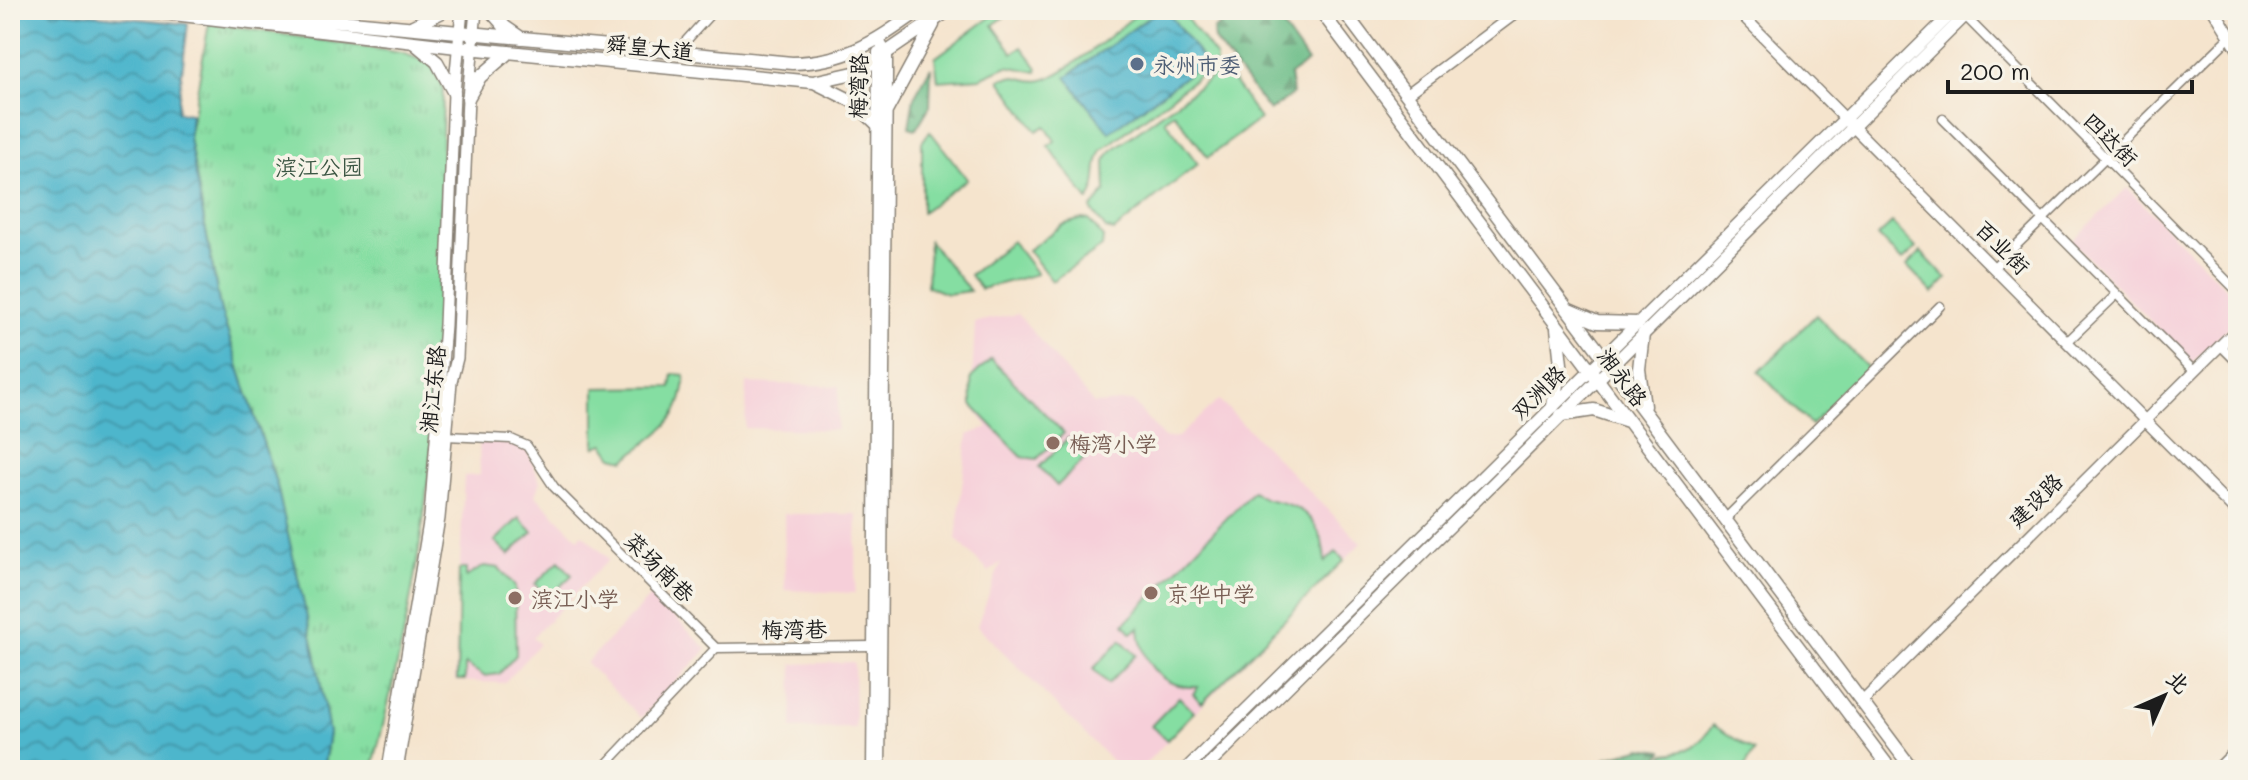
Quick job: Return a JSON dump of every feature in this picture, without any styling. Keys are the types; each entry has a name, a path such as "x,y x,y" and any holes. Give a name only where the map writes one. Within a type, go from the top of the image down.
{"main road":[{"name":"舜皇大道","path":"139,10 223,13 410,34 473,35 815,63 848,55 920,10"},
{"path":"446,10 410,34 437,62 454,93"},
{"name":"湘江东路","path":"388,770 430,517 445,325 454,93 462,10"},
{"name":"湘江东路","path":"397,770 439,518 457,358 468,98 476,10"},
{"path":"490,10 505,27 524,39"},
{"name":"舜皇大道","path":"410,34 472,49 813,82 858,72 949,10"},
{"name":"湘永路","path":"1320,10 1891,770"},
{"name":"湘永路","path":"1343,10 1913,770"},
{"path":"2214,10 2238,49"},
{"name":"双洲路","path":"1204,770 1557,410 1962,12"},
{"path":"813,82 882,116 936,19"},
{"path":"468,98 480,77 509,52"},
{"path":"453,123 467,123"},
{"path":"1519,273 1532,263"},
{"path":"1566,309 1597,322 1641,328 1639,369 1645,413"},
{"path":"1555,321 1561,364 1557,410 1605,412 1632,423"},
{"path":"1645,440 1658,430"},
{"name":"双洲路","path":"1185,770 1524,444"}],"street":[{"path":"675,53 714,10"},
{"path":"1406,95 1520,10"},
{"name":"百业街","path":"1739,11 2238,514"},
{"name":"四达街","path":"1962,12 2238,292"},
{"path":"1994,267 2230,37"},
{"name":"梅湾路","path":"872,770 883,57 878,39"},
{"name":"梅湾路","path":"880,770 882,116"},
{"path":"1943,119 2194,371"},
{"path":"2067,342 2117,294"},
{"path":"1725,519 1940,306"},
{"name":"建设路","path":"1862,702 2238,328"},
{"path":"2220,345 2238,363"},
{"name":"菜场南巷","path":"446,436 511,439 527,446 554,487 716,648"},
{"name":"梅湾巷","path":"716,648 873,646"},
{"path":"601,770 716,648"},
{"path":"2215,770 2238,747"}],"shaded area":[{"path":"2127,188 2238,300 2238,318 2192,363 2072,241"},
{"name":"京华中学","path":"1018,314 1094,404 1132,401 1164,438 1178,437 1219,400 1361,543 1139,770 1121,770 977,626 1001,562 989,572 956,539 968,435 988,427 971,405 975,322"},
{"path":"747,383 839,386 837,430 745,428"},
{"name":"滨江小学","path":"479,441 516,444 527,450 540,482 535,495 578,538 583,534 609,559 533,637 539,644 504,683 455,681 464,476 480,475"},
{"path":"784,514 857,514 855,593 785,590"},
{"path":"652,595 707,649 641,718 586,663"},
{"path":"854,662 855,728 792,729 793,664"}],"green space":[{"path":"1000,10 1010,13 993,25 1013,53 1022,47 1038,68 1037,72 1007,66 980,78 938,81 935,58"},
{"path":"1142,10 1180,10 1216,57 1216,63 1102,150 1094,188 1088,200 1048,146 1055,141 1045,126 1037,131 1000,80 1011,77 1037,81 1053,76 1079,60"},
{"path":"1239,10 1271,10 1308,62 1290,75 1293,94 1269,111 1214,40 1213,30"},
{"name":"滨江公园","path":"209,23 402,53 430,63 443,87 438,327 429,471 406,622 372,770 323,770 329,733 277,486 220,308 189,138"},
{"path":"931,67 930,106 916,129 909,127 914,97"},
{"path":"1224,68 1260,119 1208,157 1174,113 1165,120 1198,164 1114,231 1106,229 1091,209 1106,191 1105,161 1111,151"},
{"path":"930,131 967,179 922,212 922,142"},
{"path":"1089,220 1103,237 1102,247 1052,281 1028,250 1062,225"},
{"path":"1892,223 1916,248 1902,261 1878,236"},
{"path":"929,241 970,291 947,294 927,286"},
{"path":"1012,241 1037,274 981,289 970,275"},
{"path":"1921,252 1947,279 1933,293 1907,266"},
{"path":"1816,315 1869,369 1811,425 1759,372"},
{"path":"991,359 1064,433 1037,459 1022,457 972,405 971,378"},
{"path":"673,374 685,375 684,391 675,415 659,433 625,460 613,457 604,444 595,447 595,388 671,387"},
{"path":"1068,438 1086,457 1057,486 1039,467"},
{"path":"1253,491 1302,511 1319,533 1325,562 1336,552 1344,560 1202,703 1193,694 1198,687 1173,684 1155,671 1144,652 1139,627 1132,633 1124,624"},
{"path":"519,518 533,532 509,555 495,541"},
{"path":"559,561 572,575 548,598 535,584"},
{"path":"484,566 499,568 515,586 516,655 499,674 484,676 465,664 465,680 457,680 459,569 466,569 466,577"},
{"path":"1121,640 1136,655 1108,684 1093,669"},
{"path":"1179,697 1194,712 1167,740 1151,726"},
{"path":"1713,725 1754,751 1743,770 1654,770 1665,754 1693,746"},
{"path":"1642,748 1663,751 1651,770 1594,770 1606,758"}],"water":[{"path":"10,10 47,10 188,24 177,112 191,114 189,138 220,308 277,486 316,657 329,733 323,770 10,770"},
{"path":"1159,10 1166,10 1205,62 1109,132 1066,77"}],"place":[{"name":"永州市委","path":"1137,64"},
{"name":"梅湾小学","path":"1053,443"},
{"name":"京华中学","path":"1151,593"},
{"name":"滨江小学","path":"515,598"}]}
